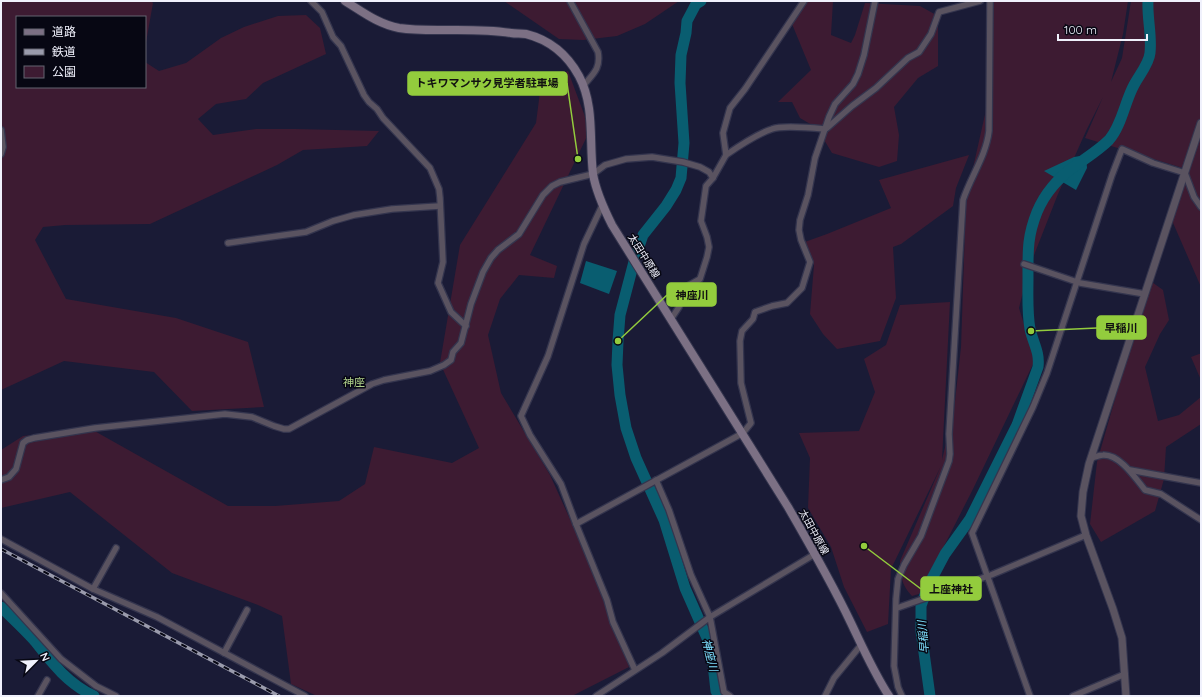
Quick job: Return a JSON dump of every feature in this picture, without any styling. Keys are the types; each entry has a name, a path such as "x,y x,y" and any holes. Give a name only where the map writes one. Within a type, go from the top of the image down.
{"main road":[{"name":"太田中原線","path":"345,1 375,20 400,28 415,30 485,30 532,36 547,42 562,52 571,63 583,86 589,111 593,174 602,206 612,225 788,506 816,554 879,681 889,696"}],"street":[{"path":"311,1 322,12 333,37 341,46 364,95 430,168 439,189 443,262 438,282 451,312 466,326"},
{"path":"570,1 598,52 598,69 583,86"},
{"path":"726,155 723,133 730,108 745,89 804,1"},
{"path":"576,524 743,433 749,427 751,423 741,384 740,369 742,332 753,319 755,312 787,303 802,288 810,262 801,240 799,230 800,220 808,195 815,158 835,104 852,84 858,74 864,55 875,1"},
{"path":"671,319 679,307 686,287 700,279 709,247 701,221 706,186 713,178 726,155 773,128 810,127 825,129 876,88 908,58 919,52 931,34 940,12 980,1"},
{"path":"902,696 898,686 894,666 898,579 923,530 950,454 949,434 963,200 966,189 988,144 990,131 990,1"},
{"path":"1126,696 1122,638 1086,535 1081,516 1081,504 1089,464 1201,123"},
{"path":"1,130 4,147 1,154"},
{"path":"1030,696 972,533 1033,407 1047,373 1076,281 1122,150 1153,163 1185,173"},
{"path":"1,480 8,477 16,469 23,443 34,438 95,428 225,414 252,418 284,429 289,429 372,384 384,380 430,371 451,360 453,352 460,343 471,304 490,258 519,234 543,196 552,186 560,182 593,174 605,165 626,159 652,157 683,162 700,167 709,172 713,178"},
{"path":"1185,173 1194,197 1201,207"},
{"path":"228,243 306,232 333,221 354,215 392,209 440,206"},
{"path":"602,206 584,244 548,356 521,416 530,435 561,484 602,586 613,622 635,670"},
{"path":"1024,264 1080,283 1145,294"},
{"path":"1091,458 1105,455 1117,459 1130,470 1145,490 1161,494 1201,520"},
{"path":"1130,470 1201,483"},
{"path":"656,480 669,510 691,576 710,617 724,692 730,696"},
{"path":"897,608 988,576 1086,535"},
{"path":"1,539 94,589 157,617 305,696"},
{"path":"94,589 116,548"},
{"path":"596,696 662,653 710,617 816,554"},
{"path":"1,594 61,659 96,686 116,696"},
{"path":"224,652 247,610"},
{"path":"825,696 834,678 861,645"},
{"path":"1073,696 1125,674"},
{"path":"38,696 47,680"}],"green space":[{"path":"1,1 151,1 153,3 146,42 146,16 16,16 16,88 146,88 146,63 159,71 186,63 221,38 244,27 278,16 306,15 320,28 326,54 263,83 246,99 216,104 198,119 213,135 256,129 379,131 367,146 303,150 277,165 150,224 65,225 43,227 35,240 66,299 176,318 248,342 264,407 192,411 154,372 64,361 1,390"},
{"path":"504,1 679,1 645,24 617,36 583,40 559,39"},
{"path":"804,1 833,1 831,35 851,43 865,3 920,6 938,16 938,66 918,78 894,107 899,135 897,161 879,167 832,153 817,128 800,118 792,102 778,102 811,70 792,24"},
{"path":"990,1 1128,1 1123,34 1111,82 1122,58 1131,1 1201,1 1201,287 1170,216 1186,169 1085,138 1103,97 1058,194 1029,268 1019,308 1035,360 944,546 929,591 912,596 902,580 900,561 941,466 891,569 888,624 867,632 844,587 831,547 808,508 810,458 799,433 859,431 875,392 864,359 886,345 900,305 950,302 942,460 954,410 961,347 966,199 986,110"},
{"path":"568,71 590,130 530,255 557,266 554,278 519,275 500,299 488,335 501,393 550,475 608,603 629,667 572,696 317,696 291,684 282,616 258,605 172,573 70,492 1,508 1,450 23,436 91,429 228,506 275,506 339,501 365,484 374,447 452,463 479,448 440,363 460,245 536,123 541,84"},
{"path":"969,155 956,188 953,206 901,244 893,247 896,298 880,341 837,349 823,334 810,314 814,265 802,243 891,208 879,180"},
{"path":"1149,280 1163,290 1169,320 1160,334 1145,367 1158,421 1179,415 1201,397 1201,424 1166,447 1164,479 1155,511 1101,542 1090,524 1097,462"},
{"path":"1201,354 1201,380 1191,357"}],"water":[{"path":"1086,155 1087,168 1076,190 1044,171 1074,157"},
{"path":"586,261 617,271 609,294 580,283"}],"waterway":[{"name":"神座川","path":"701,1 696,4 687,21 681,55 680,83 684,143 681,178 676,190 666,206 643,235 635,258 620,315 617,365 620,395 626,428 636,458 664,520 685,588 711,647 716,691 719,696"},
{"name":"早稲川","path":"930,696 921,631 921,606 928,586 945,554 970,519 1017,425 1038,367 1038,357 1030,329 1028,310 1028,252 1031,229 1040,205 1053,186 1069,171 1105,144 1117,127 1131,91 1146,65 1150,53 1148,1"},
{"path":"1,607 22,627 68,679 84,691 94,696"}],"railway":[{"path":"1,549 279,696"}],"place":[{"name":"トキワマンサク見学者駐車場","path":"578,159"},
{"name":"早稲川","path":"1031,331"},
{"name":"神座川","path":"618,341"},
{"name":"上座神社","path":"864,546"}],"district":[{"name":"神座","path":"354,382"}]}
